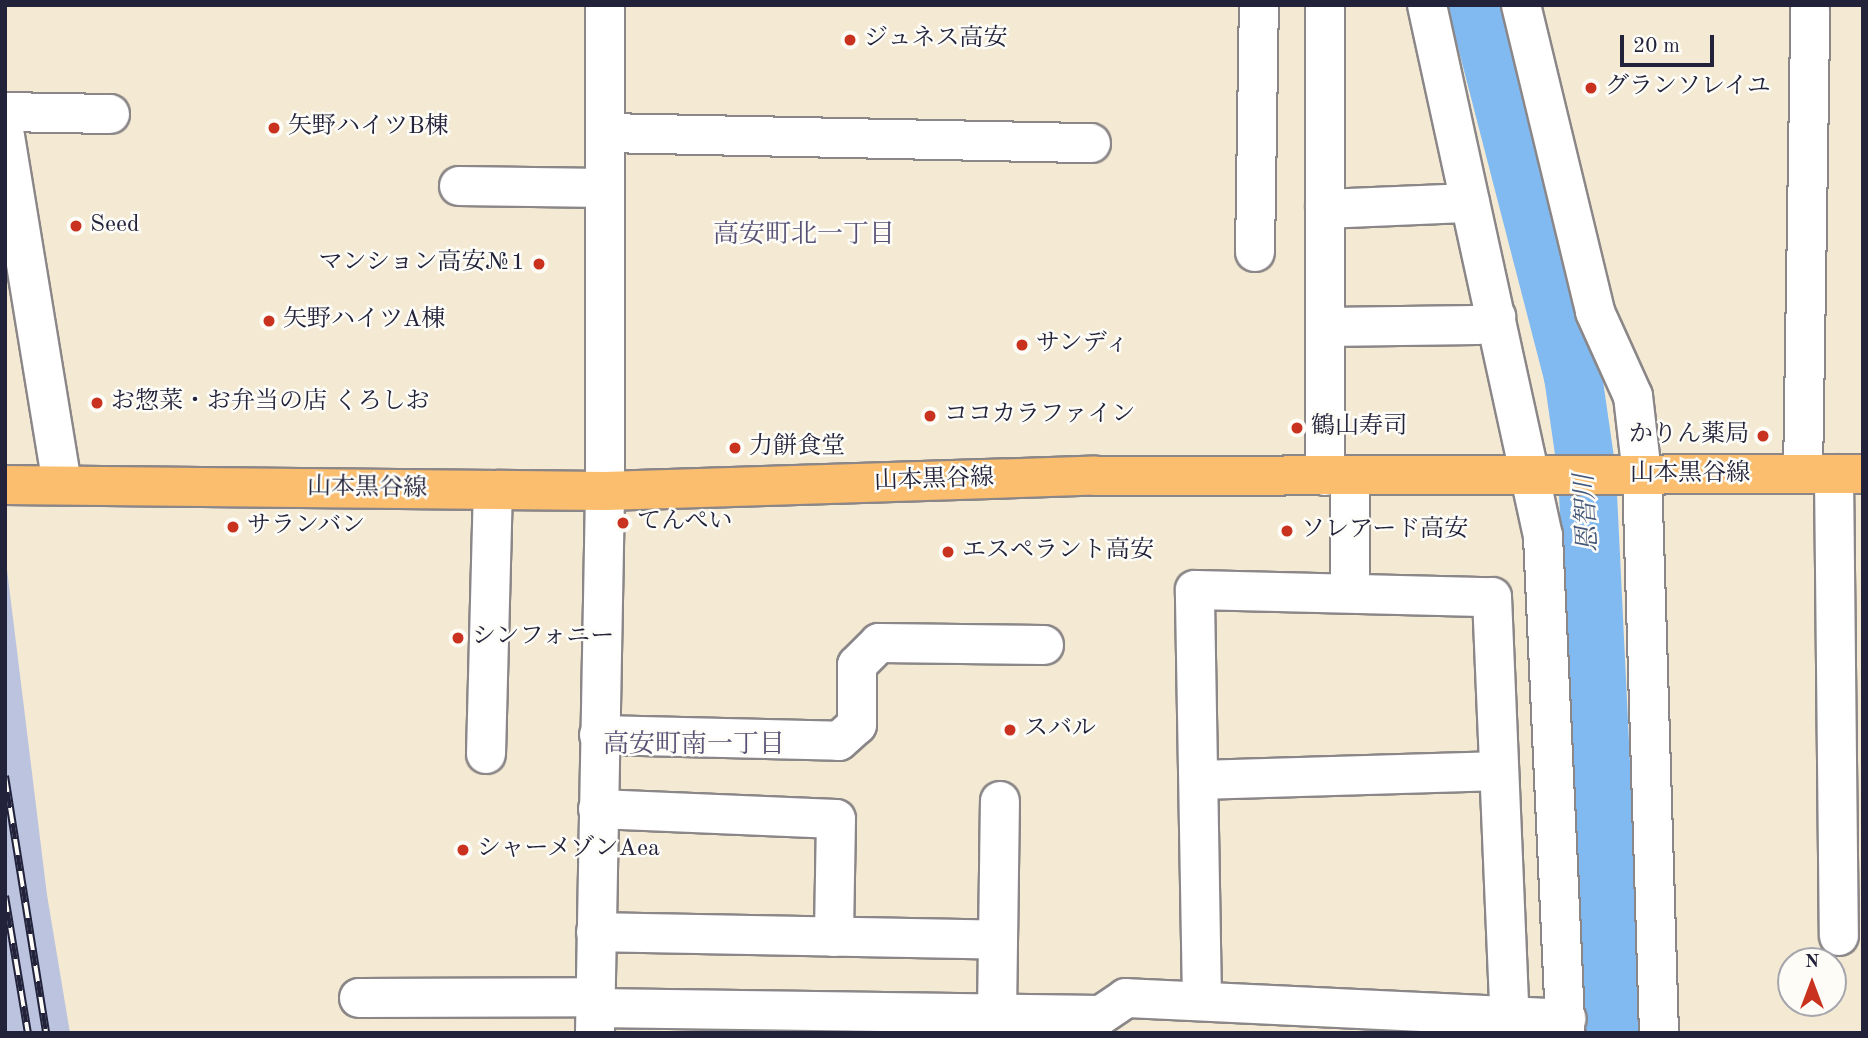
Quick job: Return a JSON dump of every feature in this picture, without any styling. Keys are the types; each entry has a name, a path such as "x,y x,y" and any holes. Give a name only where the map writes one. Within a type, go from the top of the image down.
{"main road":[{"name":"山本黒谷線","path":"5,485 606,491 1337,476 1833,474"}],"street":[{"path":"594,1013 606,491 605,5"},
{"path":"1255,252 1259,5"},
{"path":"1325,5 1325,327 1350,593"},
{"path":"359,998 714,1021 951,1023 997,1014 1101,1024 1126,999 1202,1000 1270,1018 1566,1026 1541,476 1496,317 1427,5"},
{"path":"1521,5 1595,313 1633,396 1659,1033"},
{"path":"1810,10 1833,474 1839,936"},
{"path":"5,112 110,114"},
{"path":"605,133 1091,143"},
{"path":"5,136 62,484"},
{"path":"458,186 605,188"},
{"path":"1325,209 1470,203"},
{"path":"1325,327 1477,325 1496,317"},
{"path":"486,754 493,490"},
{"path":"1202,1000 1201,780 1195,590 1492,597 1509,1024"},
{"path":"599,735 839,741 857,724 857,665 879,643 1044,645"},
{"path":"1201,780 1499,771"},
{"path":"997,1014 1000,801"},
{"path":"598,809 836,819 834,937"},
{"path":"596,932 998,940"}],"shaded area":[{"path":"5,553 47,895 70,1033 5,1033"}],"waterway":[{"name":"恩智川","path":"1477,5 1573,376 1587,473 1614,1033"}],"railway":[{"path":"5,776 46,1033"},
{"path":"5,896 28,1033"}],"place":[{"name":"ジュネス高安","path":"850,40"},
{"name":"グランソレイユ","path":"1591,88"},
{"name":"矢野ハイツB棟","path":"274,128"},
{"name":"Seed","path":"76,226"},
{"name":"マンション高安№1","path":"539,264"},
{"name":"矢野ハイツA棟","path":"269,321"},
{"name":"サンディ","path":"1022,345"},
{"name":"お惣菜・お弁当の店 くろしお","path":"97,403"},
{"name":"ココカラファイン","path":"930,416"},
{"name":"鶴山寿司","path":"1297,428"},
{"name":"かりん薬局","path":"1763,436"},
{"name":"力餅食堂","path":"735,448"},
{"name":"てんぺい","path":"623,523"},
{"name":"サランバン","path":"233,527"},
{"name":"ソレアード高安","path":"1287,531"},
{"name":"エスペラント高安","path":"948,552"},
{"name":"シンフォニー","path":"458,638"},
{"name":"スバル","path":"1010,730"},
{"name":"シャーメゾンAea","path":"463,850"}],"district":[{"name":"高安町北一丁目","path":"804,236"},
{"name":"高安町南一丁目","path":"694,746"}]}
